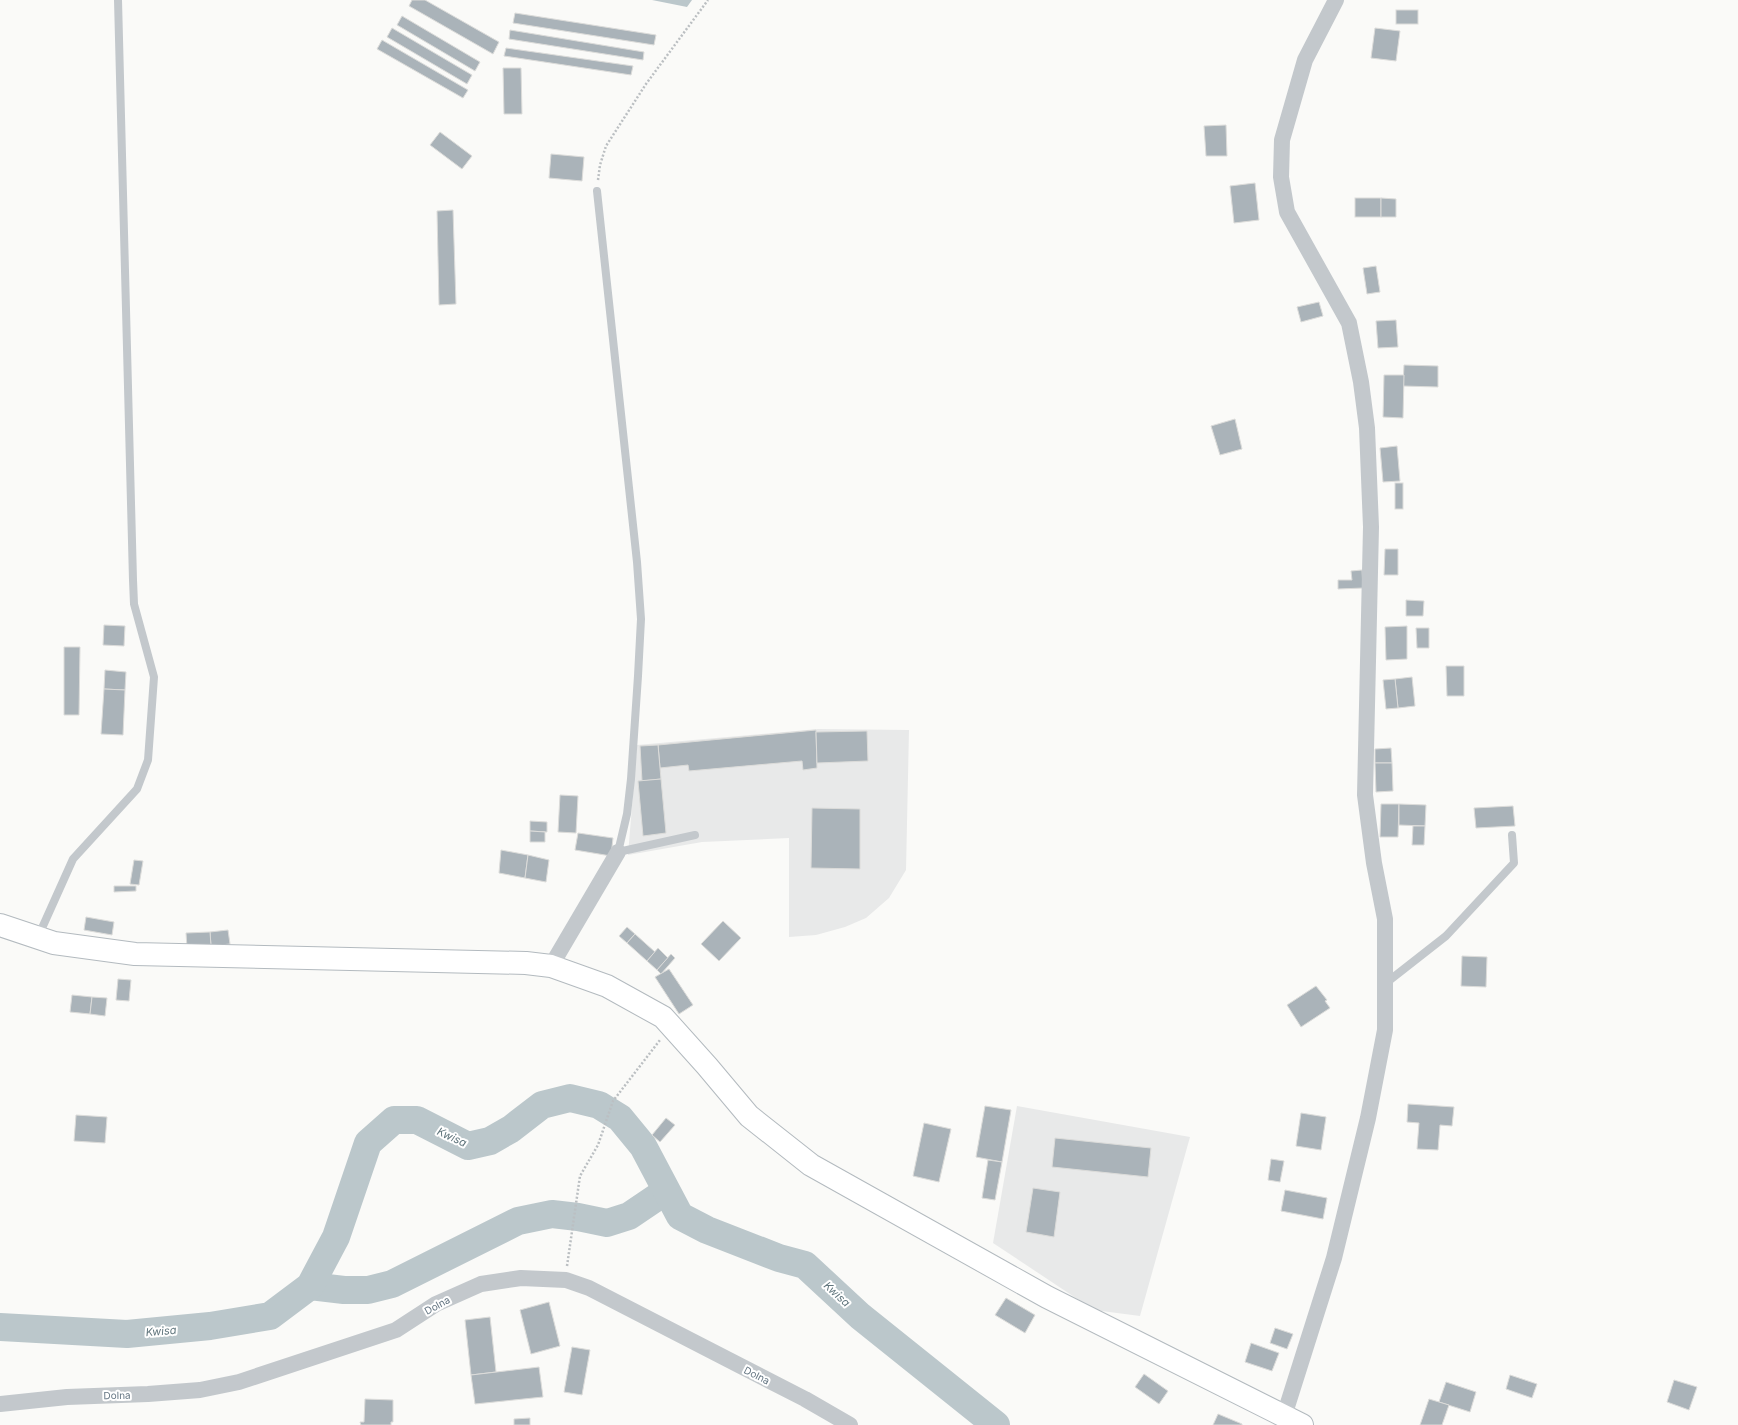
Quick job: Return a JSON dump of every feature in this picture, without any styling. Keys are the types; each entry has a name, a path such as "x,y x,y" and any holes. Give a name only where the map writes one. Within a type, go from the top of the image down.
{"main road":[{"path":"0,925 54,944 135,954 526,963 551,966 607,986 663,1018 749,1116 811,1164 1047,1297 1293,1421"}],"street":[{"path":"1293,1421 1366,1125 1385,1030 1385,919 1374,863 1365,795 1371,527 1367,428 1362,389 1349,323 1287,212 1281,177 1282,140 1301,75 1306,60 1336,0"},
{"path":"551,966 618,852"},
{"name":"Dolna","path":"0,1404 67,1397 192,1391 239,1382 396,1330 436,1304 481,1284 520,1278 566,1280 588,1288 805,1399 850,1425"}],"lane":[{"path":"37,938 73,859 137,789 148,760 154,677 134,604 118,0"},
{"path":"597,190 637,562 641,619 631,779 627,814 618,852 695,834"},
{"path":"1386,983 1446,936 1514,863 1512,835"}],"path":[{"path":"597,190 600,165 606,146 646,84 708,0"},
{"path":"566,1280 580,1176 598,1145 613,1100 671,1026"}],"shaded area":[{"path":"652,0 692,0 687,7"},
{"path":"818,729 909,730 906,870 889,898 866,918 845,927 816,935 789,937 789,838 702,842 628,855 637,745"},
{"path":"1017,1106 1190,1137 1140,1316 1094,1310 993,1243"}],"building":[{"path":"412,0 425,0 499,42 493,54 409,6"},
{"path":"1396,10 1418,10 1418,24 1396,24"},
{"path":"515,13 656,35 654,45 513,23"},
{"path":"402,16 480,62 475,71 397,25"},
{"path":"392,28 472,75 467,84 387,37"},
{"path":"1375,28 1400,31 1396,61 1371,58"},
{"path":"510,30 644,52 643,60 509,39"},
{"path":"382,40 468,90 463,98 377,49"},
{"path":"506,48 633,66 631,75 504,56"},
{"path":"503,68 521,68 522,114 504,114"},
{"path":"1226,125 1227,156 1206,156 1204,126"},
{"path":"440,132 472,156 462,169 430,145"},
{"path":"551,154 584,157 582,181 549,178"},
{"path":"1255,183 1259,220 1234,223 1230,186"},
{"path":"1355,198 1381,198 1381,217 1355,217"},
{"path":"1381,198 1396,199 1396,217 1381,217"},
{"path":"453,210 456,304 439,305 437,211"},
{"path":"1376,266 1380,292 1367,294 1363,268"},
{"path":"1319,302 1323,316 1301,322 1297,307"},
{"path":"1396,320 1398,347 1378,348 1376,321"},
{"path":"1404,365 1438,366 1438,387 1403,386"},
{"path":"1384,375 1404,375 1403,418 1383,417"},
{"path":"1235,419 1242,449 1220,455 1211,426"},
{"path":"1397,446 1400,481 1383,482 1380,448"},
{"path":"1395,483 1403,483 1403,509 1395,509"},
{"path":"1385,549 1398,549 1398,575 1384,575"},
{"path":"1362,570 1363,588 1338,589 1338,580 1352,580 1351,571"},
{"path":"1406,600 1424,601 1423,616 1406,616"},
{"path":"104,625 125,626 124,646 103,645"},
{"path":"1407,626 1407,659 1386,660 1385,627"},
{"path":"1416,628 1429,628 1429,648 1417,648"},
{"path":"64,647 80,647 79,715 64,715"},
{"path":"1446,666 1464,666 1464,696 1447,696"},
{"path":"105,670 126,672 125,690 104,689"},
{"path":"1412,677 1415,706 1398,708 1395,679"},
{"path":"1395,679 1398,708 1386,709 1383,680"},
{"path":"104,689 125,690 123,735 101,734"},
{"path":"816,730 817,768 803,770 802,761 689,771 688,765 660,768 658,745"},
{"path":"867,731 868,761 817,763 816,732"},
{"path":"658,745 661,779 642,781 640,746"},
{"path":"1391,748 1392,763 1375,763 1375,749"},
{"path":"1375,763 1392,763 1393,791 1376,792"},
{"path":"661,779 666,833 643,836 638,781"},
{"path":"560,795 578,796 576,833 558,832"},
{"path":"1381,804 1399,804 1398,837 1380,837"},
{"path":"1399,804 1426,805 1425,826 1399,825"},
{"path":"1513,806 1515,826 1476,828 1474,808"},
{"path":"812,808 860,809 860,869 811,868"},
{"path":"530,821 547,822 547,832 530,831"},
{"path":"1413,826 1425,826 1424,845 1412,845"},
{"path":"530,831 545,832 545,842 530,842"},
{"path":"578,833 613,838 611,856 575,850"},
{"path":"501,850 528,855 525,878 499,873"},
{"path":"528,855 549,860 546,882 525,878"},
{"path":"134,860 143,861 139,885 130,884"},
{"path":"114,886 136,886 136,891 114,892"},
{"path":"86,917 114,922 112,935 84,930"},
{"path":"723,921 741,938 719,961 701,944"},
{"path":"627,927 635,934 627,943 619,936"},
{"path":"228,930 230,944 211,946 210,932"},
{"path":"210,932 211,946 187,948 186,933"},
{"path":"635,934 655,952 647,961 627,943"},
{"path":"658,948 668,958 657,970 647,961"},
{"path":"671,954 675,958 661,974 657,970"},
{"path":"1462,956 1487,957 1486,987 1461,986"},
{"path":"669,969 693,1005 679,1014 655,977"},
{"path":"118,979 131,980 129,1001 116,1000"},
{"path":"1316,986 1327,1000 1325,1001 1330,1008 1301,1027 1287,1005"},
{"path":"72,995 92,997 90,1014 70,1012"},
{"path":"92,997 107,998 105,1016 90,1014"},
{"path":"1408,1104 1454,1107 1452,1126 1440,1125 1438,1150 1417,1149 1419,1123 1407,1122"},
{"path":"985,1106 1011,1110 1002,1162 976,1157"},
{"path":"1301,1113 1326,1117 1321,1150 1296,1146"},
{"path":"76,1115 107,1117 105,1143 74,1141"},
{"path":"666,1118 675,1125 660,1142 652,1135"},
{"path":"924,1123 951,1129 939,1182 913,1176"},
{"path":"1055,1138 1151,1148 1148,1177 1052,1167"},
{"path":"1271,1159 1284,1161 1280,1182 1268,1180"},
{"path":"988,1160 1002,1162 995,1200 982,1198"},
{"path":"1033,1188 1060,1192 1054,1237 1026,1232"},
{"path":"1285,1190 1327,1198 1323,1219 1281,1211"},
{"path":"1006,1298 1035,1315 1025,1333 995,1315"},
{"path":"549,1302 560,1346 531,1354 520,1310"},
{"path":"490,1317 496,1372 471,1375 465,1320"},
{"path":"1275,1328 1293,1334 1287,1349 1270,1343"},
{"path":"1251,1343 1279,1353 1272,1371 1245,1362"},
{"path":"572,1347 590,1350 582,1395 564,1392"},
{"path":"539,1367 543,1397 475,1404 471,1375"},
{"path":"1144,1374 1168,1391 1159,1404 1135,1387"},
{"path":"1510,1375 1537,1384 1532,1398 1506,1389"},
{"path":"1674,1380 1697,1387 1689,1410 1667,1402"},
{"path":"1446,1382 1476,1392 1470,1412 1439,1402"},
{"path":"365,1399 393,1400 393,1422 391,1422 391,1425 361,1425 360,1422 364,1422"},
{"path":"1429,1399 1449,1405 1442,1425 1420,1425"},
{"path":"1218,1414 1242,1424 1242,1425 1213,1425"},
{"path":"530,1418 530,1425 514,1425 514,1419"}],"waterway":[{"name":"Kwisa","path":"0,1327 127,1334 210,1326 270,1316 310,1286 336,1237 368,1143 394,1120 417,1120 468,1146 490,1141 511,1129 542,1105 570,1098 599,1105 620,1118 643,1146 680,1216 707,1230 779,1258 805,1265 860,1316 996,1425"},
{"name":"Kwisa","path":"310,1286 344,1290 368,1290 392,1284 518,1221 552,1214 578,1217 607,1223 629,1216 666,1191"}]}
